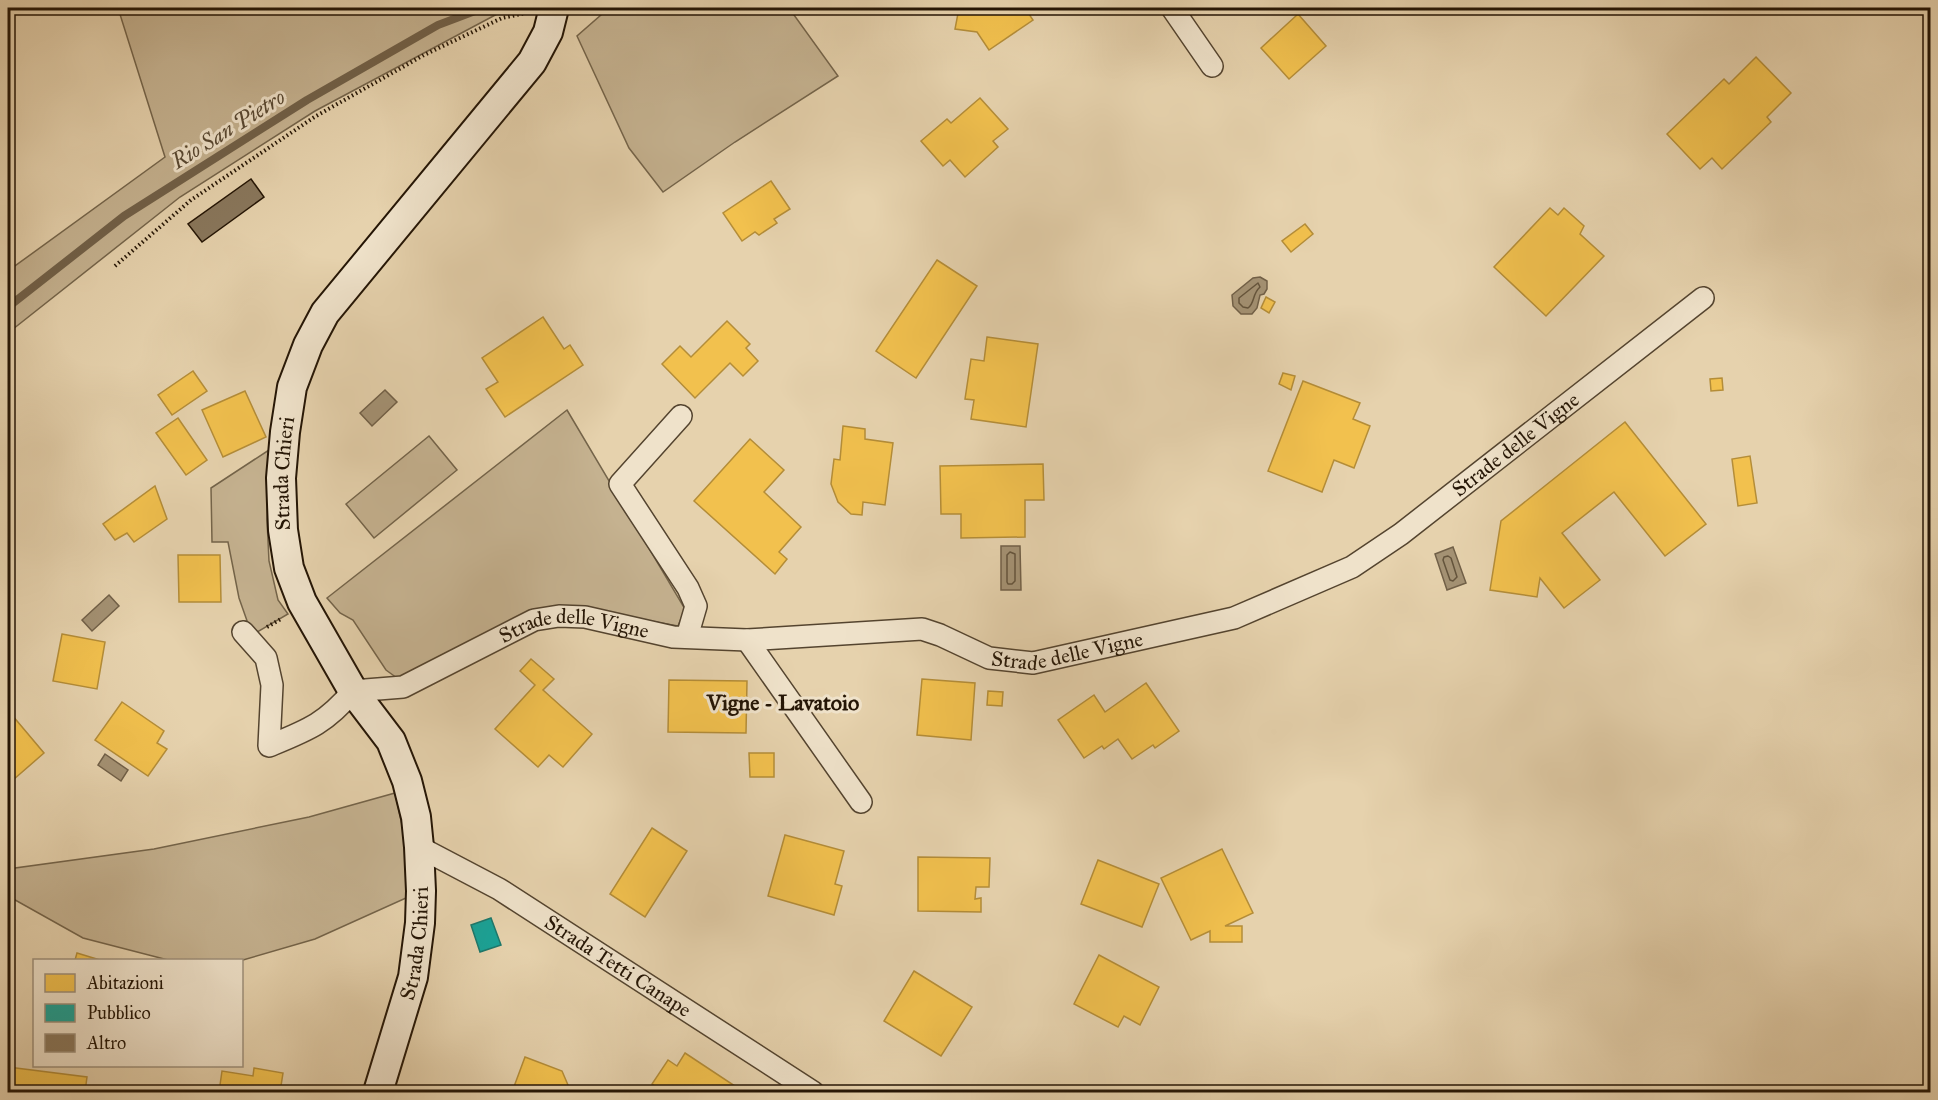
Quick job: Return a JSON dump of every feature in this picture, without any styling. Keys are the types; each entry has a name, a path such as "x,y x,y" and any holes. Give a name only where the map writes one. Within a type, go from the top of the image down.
{"main road":[{"name":"Strada Chieri","path":"378,1092 413,977 420,923 421,891 416,818 407,781 391,741 353,691 302,602 289,568 283,530 281,478 292,387 308,345 325,313 532,62 548,32 554,8"}],"street":[{"path":"1172,8 1212,66"},
{"name":"Strade delle Vigne","path":"353,691 403,687 534,620 559,616 585,617 673,637 747,640 922,629 989,658 1032,663 1234,618 1352,567 1401,534 1703,298"},
{"path":"681,416 620,484 688,588 696,606 687,637"},
{"path":"243,632 266,658 272,685 269,746 311,729 336,711 353,691"},
{"path":"747,640 861,802"},
{"name":"Strada Tetti Canape","path":"419,847 499,889 813,1092"}],"path":[{"path":"115,266 191,200 316,116 424,55 502,18 554,8"}],"shaded area":[{"path":"118,8 516,8 499,13 315,111 180,197 8,333 8,271 165,157"},
{"path":"609,8 789,8 838,76 735,142 663,192 629,148 577,36"},
{"path":"567,410 685,609 678,626 578,608 535,614 397,678 386,670 353,620 340,613 327,598"},
{"path":"429,436 457,470 374,538 346,504"},
{"path":"269,450 267,520 269,561 278,600 288,614 252,635 239,598 228,542 212,542 211,488"},
{"path":"395,793 406,843 406,898 315,939 243,960 164,959 83,938 8,896 8,869 154,849 309,817"}],"water":[{"path":"1260,277 1267,281 1267,289 1264,294 1260,295 1257,308 1252,314 1241,314 1233,306 1232,295 1253,278"},
{"path":"385,390 397,402 372,426 360,413"},
{"path":"1001,546 1020,546 1021,590 1001,590"},
{"path":"1453,547 1466,583 1447,590 1435,554"},
{"path":"109,595 119,606 92,631 82,620"},
{"path":"105,754 128,770 121,781 98,765"}],"building: Abitazioni":[{"path":"959,8 983,8 987,13 996,8 1025,8 1033,20 989,50 977,32 955,29"},
{"path":"1298,14 1326,46 1289,79 1261,48"},
{"path":"1756,57 1791,93 1767,117 1771,122 1722,169 1712,158 1700,169 1667,134 1724,79 1729,84"},
{"path":"980,98 1008,129 993,141 998,147 965,177 950,160 943,166 921,141 947,119 951,123"},
{"path":"771,181 790,209 774,219 777,223 759,235 755,232 742,241 723,213"},
{"path":"1550,208 1558,215 1564,208 1584,226 1580,234 1604,256 1546,316 1494,267"},
{"path":"1305,224 1313,234 1291,252 1282,241"},
{"path":"937,260 977,286 916,378 876,351"},
{"path":"1266,297 1275,302 1269,313 1261,308"},
{"path":"543,317 564,349 570,345 583,365 505,417 486,389 498,382 482,358"},
{"path":"727,321 750,344 746,348 758,361 743,376 730,363 695,398 662,364 680,346 691,357"},
{"path":"987,337 1038,344 1026,427 971,419 974,400 965,399 971,359 984,361"},
{"path":"193,371 207,391 172,415 158,395"},
{"path":"1283,373 1295,376 1291,390 1279,384"},
{"path":"1722,378 1723,390 1711,391 1710,379"},
{"path":"1303,381 1360,403 1353,419 1370,426 1354,468 1334,460 1322,492 1268,471"},
{"path":"245,391 266,437 223,457 202,410"},
{"path":"178,418 207,460 186,475 156,433"},
{"path":"1625,422 1706,524 1665,556 1614,492 1562,533 1600,580 1564,608 1540,578 1537,597 1490,590 1501,521"},
{"path":"843,426 865,429 865,439 893,443 885,505 863,502 862,515 851,514 838,502 831,484 834,459 840,460"},
{"path":"750,439 784,470 764,492 801,527 779,552 787,559 775,574 694,501"},
{"path":"1750,456 1757,503 1738,506 1732,459"},
{"path":"1043,464 1044,500 1025,500 1025,537 961,538 961,514 941,514 940,466"},
{"path":"155,486 167,519 134,542 127,533 115,540 103,524"},
{"path":"178,555 220,555 221,602 179,602"},
{"path":"62,634 105,642 97,689 53,681"},
{"path":"531,659 554,679 543,690 592,734 563,767 549,755 538,767 495,729 535,685 520,671"},
{"path":"922,679 975,683 971,740 917,735"},
{"path":"669,680 747,681 746,733 668,732"},
{"path":"1146,683 1179,731 1155,748 1153,745 1132,759 1118,739 1104,749 1102,746 1084,758 1058,720 1094,695 1105,712"},
{"path":"988,691 1003,692 1002,706 987,705"},
{"path":"122,702 164,731 157,743 167,749 148,776 95,740"},
{"path":"12,715 44,753 13,780 8,773 8,718"},
{"path":"749,753 774,753 774,777 750,777"},
{"path":"652,828 687,851 645,917 610,894"},
{"path":"785,835 844,851 835,884 842,886 834,915 768,896"},
{"path":"1222,849 1253,913 1225,926 1242,926 1242,942 1210,942 1210,931 1191,940 1161,878"},
{"path":"918,857 990,858 989,887 976,887 975,899 981,898 981,912 918,911"},
{"path":"1098,860 1159,884 1142,927 1081,904"},
{"path":"77,953 97,959 75,959"},
{"path":"1099,955 1159,987 1140,1025 1124,1016 1118,1027 1074,1004"},
{"path":"914,971 972,1007 941,1056 884,1021"},
{"path":"685,1053 744,1092 657,1092 659,1089 652,1084 668,1060 677,1066"},
{"path":"525,1057 562,1071 571,1092 512,1092"},
{"path":"8,1067 87,1077 85,1092 8,1092"},
{"path":"254,1068 283,1073 280,1092 219,1092 222,1071 253,1076"}],"building: Pubblico":[{"path":"491,918 501,945 480,952 471,925"}],"building: Altro":[{"path":"251,179 264,197 202,242 188,224"}],"waterway":[{"name":"Rio San Pietro","path":"8,307 124,216 307,100 438,25 483,8"}],"district":[{"name":"Vigne - Lavatoio","path":"783,702"}]}
